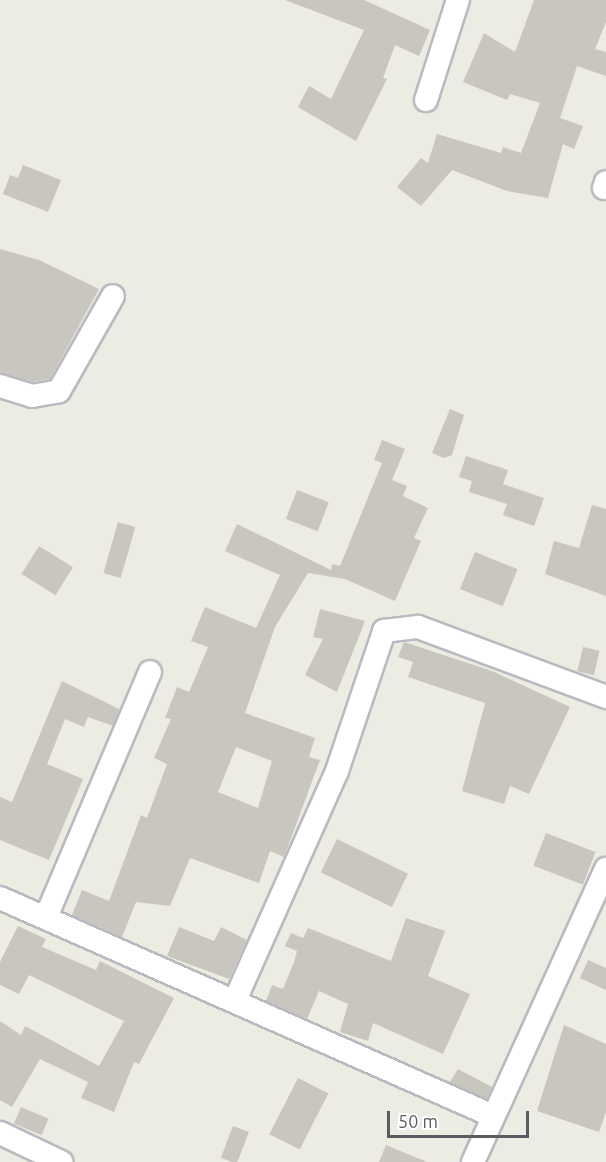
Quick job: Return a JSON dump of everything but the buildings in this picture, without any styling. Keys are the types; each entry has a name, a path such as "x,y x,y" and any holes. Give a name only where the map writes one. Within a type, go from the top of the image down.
{"street":[{"path":"426,100 458,0"},
{"path":"0,386 32,396 59,391 113,296"},
{"path":"236,998 337,771 384,631 418,627 606,697"},
{"path":"46,916 150,672"},
{"path":"473,1162 606,869"},
{"path":"0,898 236,998 493,1116"},
{"path":"0,1133 60,1162"}]}
